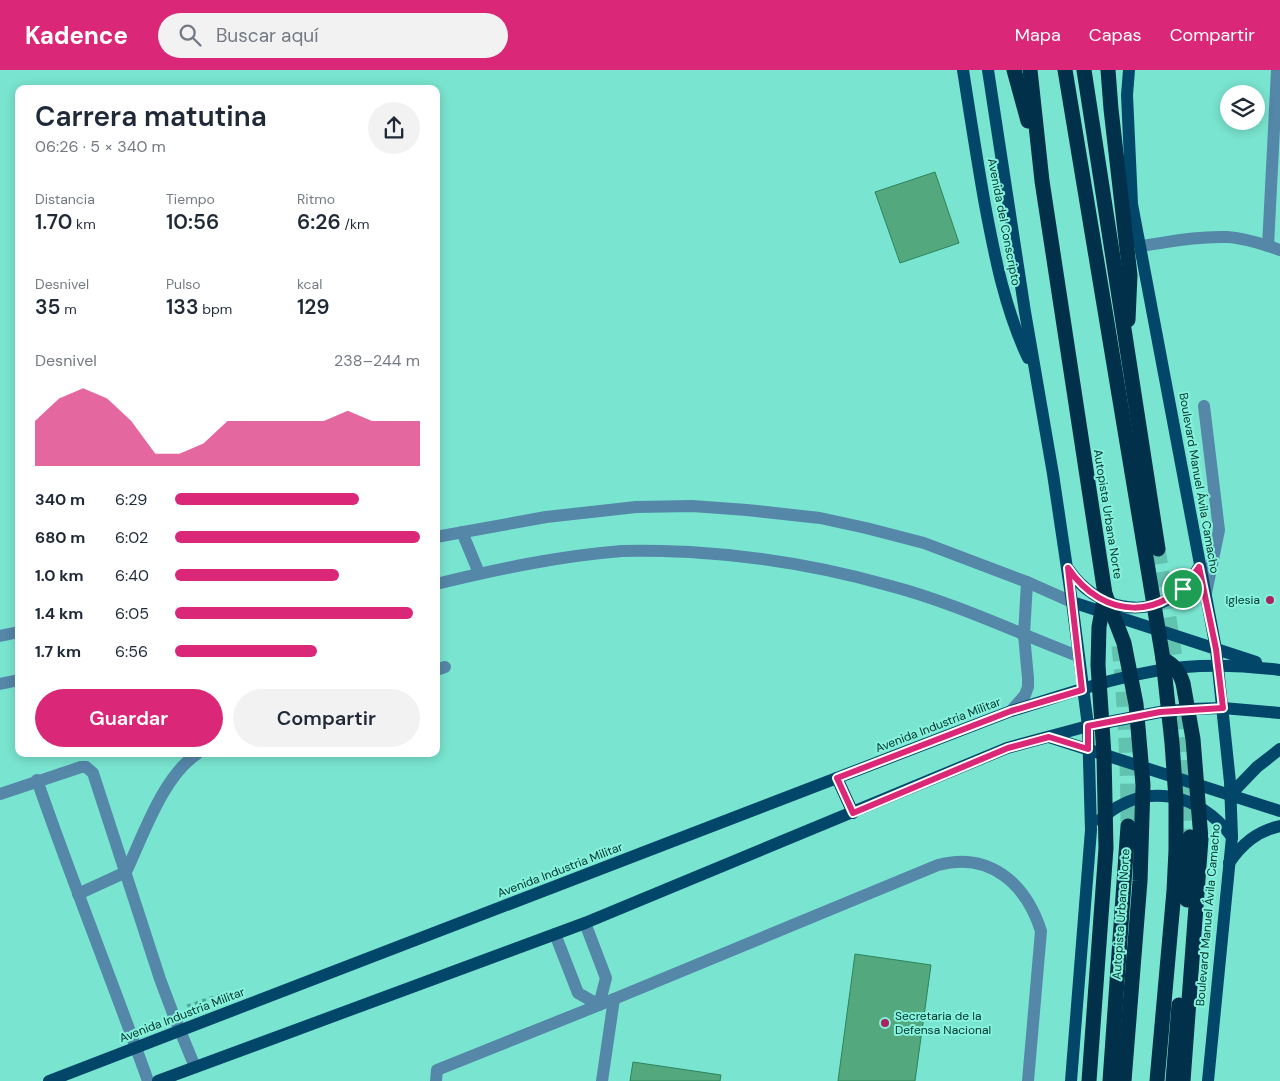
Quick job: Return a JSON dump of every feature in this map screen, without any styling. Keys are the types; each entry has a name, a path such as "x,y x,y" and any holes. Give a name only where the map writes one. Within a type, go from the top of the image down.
{"highway":[{"path":"1014,70 1024,101 1042,181"},
{"path":"1030,70 1105,550"},
{"name":"Autopista Urbana Norte","path":"1030,70 1042,181 1105,594 1124,643 1136,704 1143,785 1140,881 1124,1081"},
{"path":"1065,70 1163,659 1174,771 1176,850 1174,892 1157,1081"},
{"path":"1084,70 1158,549"},
{"path":"1108,70 1130,275 1128,329 1116,375"},
{"path":"1089,1081 1106,848 1104,755 1098,665 1099,627 1105,594"},
{"path":"1163,659 1174,666 1180,674 1183,683 1193,739 1201,839 1183,1081"},
{"path":"1110,1081 1128,826"},
{"name":"Boulevard Manuel Ávila Camacho","path":"1173,1081 1190,837"}],"main road":[{"name":"Avenida del Conscripto","path":"963,70 978,165 1000,278 1014,324 1036,374"},
{"path":"988,70 1068,568 1088,726 1091,830 1071,1081"},
{"name":"Boulevard Manuel Ávila Camacho","path":"1129,70 1127,95 1132,204 1216,649 1230,782 1232,837 1208,1081"},
{"path":"1068,568 1076,580 1096,597 1108,603 1134,608 1147,606 1172,597 1183,589 1199,567"},
{"path":"1072,602 1280,670"},
{"name":"Avenida Industria Militar","path":"49,1081 1011,711 1149,672 1217,665 1246,665 1280,670"},
{"path":"158,1081 585,923 1008,748 1088,726 1160,712 1223,708 1280,713"},
{"path":"1049,737 1280,811"},
{"path":"1230,795 1257,768 1280,749"},
{"path":"837,778 853,813"},
{"path":"1091,830 1114,809 1136,800 1160,796 1188,801 1201,807 1213,815 1232,837"},
{"path":"1229,863 1248,841 1260,833 1280,826"}],"street":[{"path":"1141,246 1180,240 1226,237 1274,248 1277,70"},
{"path":"1204,406 1219,530 1205,596"},
{"path":"440,537 546,517 636,507 692,506 747,510 820,518 924,543 1026,582 1072,602"},
{"path":"462,532 478,573"},
{"path":"440,583 478,573 537,562 624,551 678,552 755,558 796,564 888,585 968,612 1078,656"},
{"path":"1011,711 1025,695 1028,687 1024,635 1026,582"},
{"path":"0,636 15,633"},
{"path":"0,684 15,681"},
{"path":"78,894 126,872 166,788 178,770 193,757"},
{"path":"0,794 81,766 90,769 93,773 160,979 195,1067"},
{"path":"37,780 148,1081"},
{"path":"436,1081 437,1070 938,865 952,861 982,864 996,870 1019,888 1029,901 1036,916 1041,931 1028,1081"},
{"path":"585,923 606,978 599,1005"},
{"path":"555,934 578,993 599,1005"},
{"path":"602,1081 614,999"}],"building":[{"path":"935,172 959,243 900,263 875,192"},
{"name":"Secretaria de la Defensa Nacional","path":"855,954 931,965 915,1081 838,1081"},
{"path":"633,1062 721,1075 720,1081 630,1081"}],"tunnel":[{"path":"1158,549 1178,676"},
{"path":"1119,646 1126,736 1128,826"},
{"path":"1182,714 1189,785 1190,837"}],"place":[{"name":"Iglesia","path":"1270,600"},
{"name":"Secretaria de la Defensa Nacional","path":"885,1023"}],"route":[{"path":"1199,567 1216,649 1223,708 1160,712 1088,726 1088,749 1049,737 1008,748 853,813 837,778 1011,711 1082,690 1068,568 1076,580 1096,597 1108,603 1121,606 1134,608 1160,603 1183,589 1199,567"}]}
